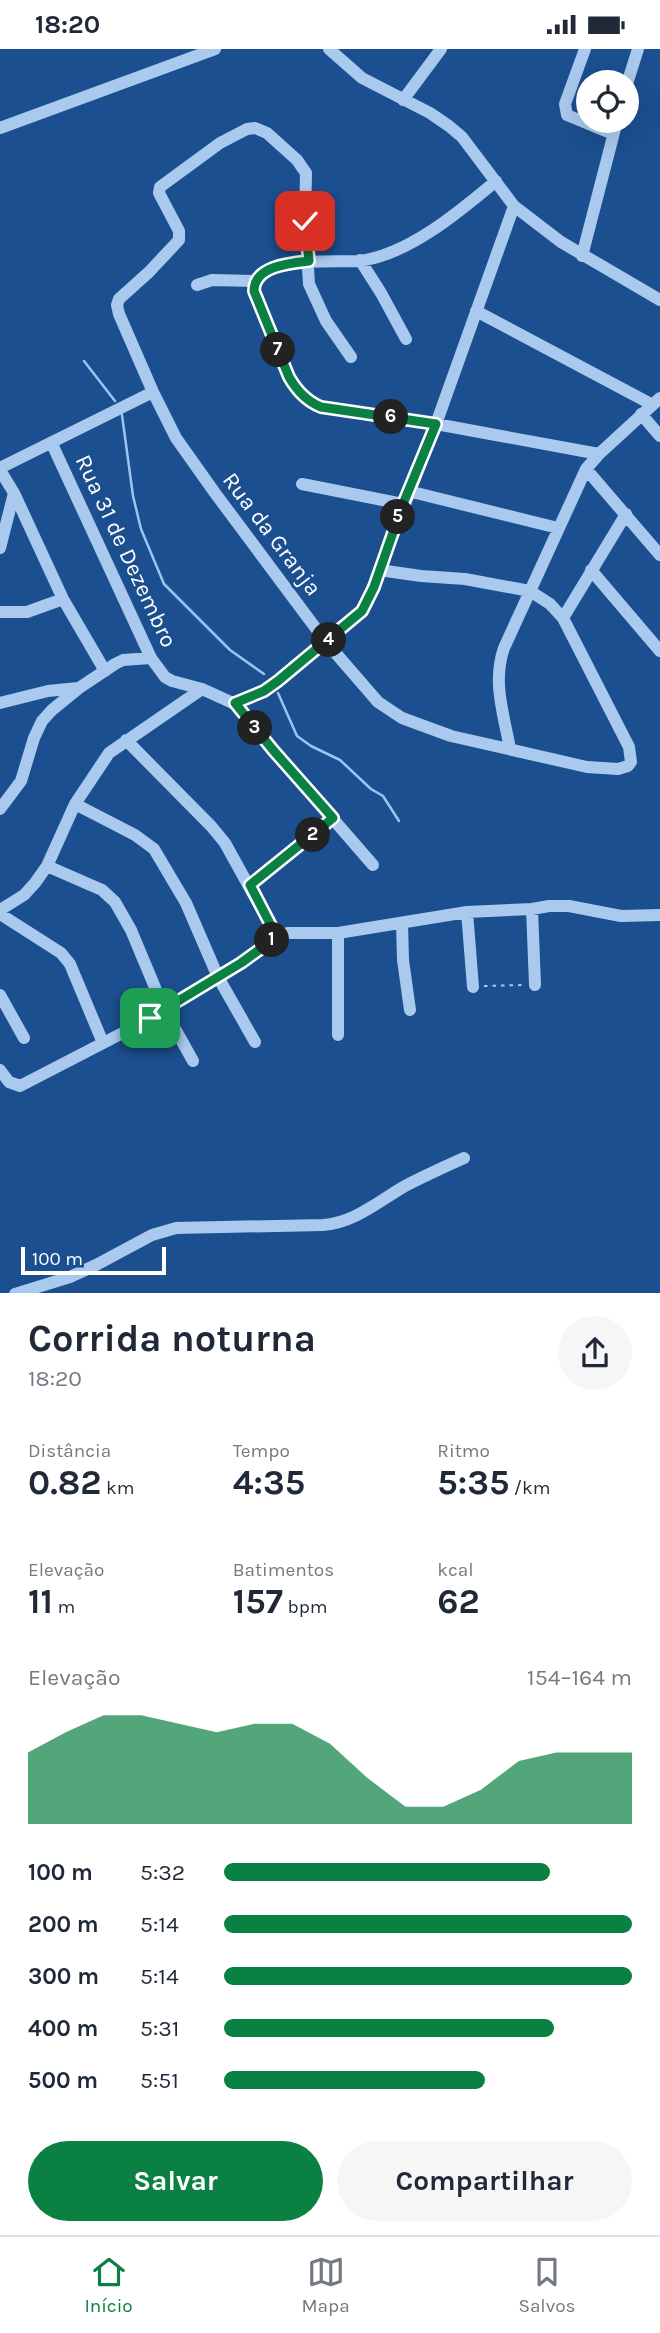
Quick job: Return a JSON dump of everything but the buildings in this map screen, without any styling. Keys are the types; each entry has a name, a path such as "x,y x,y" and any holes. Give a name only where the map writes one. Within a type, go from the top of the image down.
{"street":[{"path":"0,128 215,49"},
{"path":"329,49 362,78 449,126 462,137 514,205 582,256 660,300"},
{"path":"403,100 441,49"},
{"path":"582,256 613,134 566,113 565,104 585,49"},
{"path":"631,70 638,49"},
{"name":"Rua da Granja","path":"309,261 306,237 306,173 297,160 267,133 255,128 247,129 220,143 160,187 159,193 179,231 179,240 119,299 117,305 153,392 176,437 215,493 326,642 378,702 402,718 451,736 587,767 625,769 631,762 629,747 563,618"},
{"path":"496,181 442,224 397,248 360,260 287,264 259,275 254,281 254,291 289,377 303,397 321,407 436,424 599,454"},
{"path":"373,865 235,703 271,687 362,611 374,587 436,424 514,205"},
{"path":"360,260 382,293 406,338"},
{"path":"309,261 309,284 312,293 326,321 351,357"},
{"path":"197,285 212,280 254,281"},
{"path":"476,311 651,405 660,436"},
{"path":"105,671 63,599 14,493 0,469 153,392"},
{"path":"510,749 499,692 498,675 504,648 586,469 651,405"},
{"name":"Rua 31 de Dezembro","path":"52,444 151,658 165,677 177,684 202,689 235,703"},
{"path":"586,469 660,555"},
{"path":"302,484 406,497 558,528"},
{"path":"0,548 14,493"},
{"path":"379,570 465,579 530,591 550,604 563,618 626,515"},
{"path":"591,570 660,651"},
{"path":"0,612 27,612 63,599"},
{"path":"0,809 26,772 37,728 52,710 79,688 123,660 151,658"},
{"path":"0,703 48,691 79,688"},
{"path":"103,1043 66,958 0,912 24,895 47,866 75,804 103,760 126,740 202,689"},
{"path":"126,740 225,843 277,937"},
{"path":"75,804 135,835 154,849 186,903 218,977 255,1042"},
{"path":"250,885 333,818"},
{"path":"47,866 103,890 115,902 131,930 164,1010 193,1061"},
{"path":"0,1070 12,1085 20,1086 164,1010 277,937 288,933 338,933 467,912 569,906 621,916 660,915"},
{"path":"532,909 536,985"},
{"path":"467,912 473,987"},
{"path":"402,923 403,960 410,1010"},
{"path":"338,933 338,1035"},
{"path":"0,995 24,1038"},
{"path":"15,1293 69,1277 152,1235 176,1228 323,1226 338,1223 355,1216 408,1184 464,1158"}],"path":[{"path":"473,987 536,985"}],"waterway":[{"path":"84,361 115,401"},
{"path":"122,415 133,496 141,529 164,584 230,650 264,674"},
{"path":"278,693 297,736 340,760 371,789 383,796 399,821"}],"route":[{"path":"150,1018 241,963 277,937 250,885 333,818 235,703 264,691 278,681 362,611 374,587 403,504 436,424 321,407 303,397 296,389 254,291 254,284 259,275 287,264 309,261 305,221"}]}
